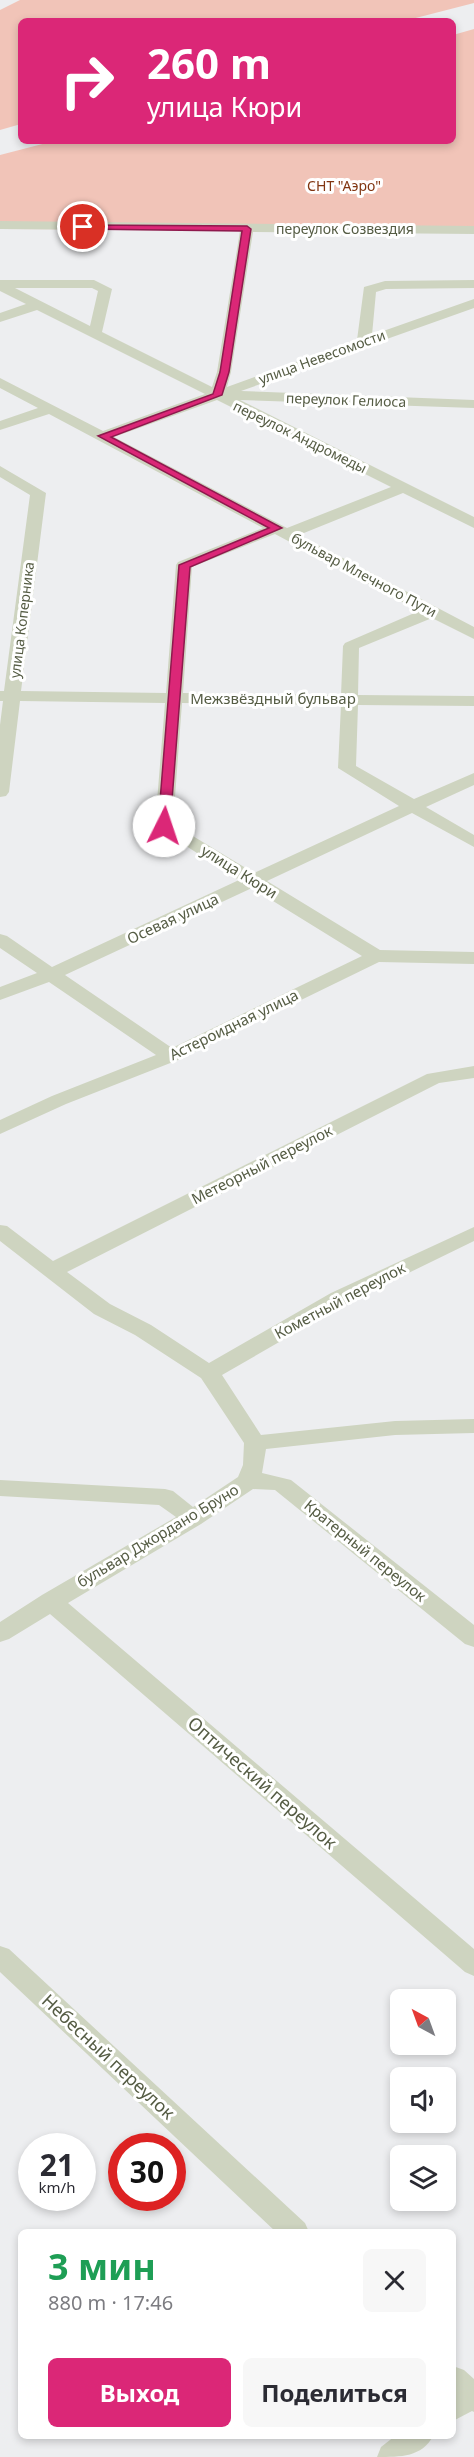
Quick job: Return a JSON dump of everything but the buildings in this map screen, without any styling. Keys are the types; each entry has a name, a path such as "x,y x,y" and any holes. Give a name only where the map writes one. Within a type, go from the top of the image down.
{"street":[{"name":"переулок Созвездия","path":"0,225 474,230"},
{"path":"217,395 225,372 247,229"},
{"name":"переулок Андромеды","path":"0,285 94,284 105,289 95,334"},
{"path":"364,342 369,290 385,285 474,284"},
{"name":"переулок Андромеды","path":"0,285 474,523"},
{"name":"улица Невесомости","path":"103,436 474,303"},
{"path":"0,318 38,305"},
{"name":"бульвар Млечного Пути","path":"0,382 474,634"},
{"name":"переулок Гелиоса","path":"217,395 474,404"},
{"path":"0,426 50,409"},
{"name":"улица Коперника","path":"0,471 38,493 6,697 0,792"},
{"path":"282,531 402,488"},
{"name":"улица Кюри","path":"282,531 184,565 164,826 376,956"},
{"path":"434,611 351,646 347,768 474,842"},
{"name":"Межзвёздный бульвар","path":"6,697 474,701"},
{"name":"Осевая улица","path":"0,994 50,975 474,778"},
{"path":"0,940 171,1056"},
{"name":"Астероидная улица","path":"0,1128 59,1100 171,1056 376,956 474,958"},
{"name":"Метеорный переулок","path":"53,1270 434,1078 474,1072"},
{"path":"0,1232 102,1309 143,1330 209,1373 255,1443 395,1428 474,1426"},
{"name":"Кометный переулок","path":"209,1373 339,1298 474,1233"},
{"name":"бульвар Джордано Бруно","path":"0,1633 50,1601 193,1518 248,1481 254,1465 255,1443"},
{"name":"Кратерный переулок","path":"248,1481 283,1485 474,1638"},
{"path":"0,1488 165,1497 193,1518"},
{"name":"Оптический переулок","path":"50,1601 474,1965"},
{"name":"Небесный переулок","path":"0,1956 293,2229"},
{"path":"392,2457 414,2439"}],"green space":[{"path":"20,0 474,0 474,3 416,18 18,18 18,125 0,130 0,10"},
{"name":"СНТ \"Аэро\"","path":"474,29 474,231 0,229 0,155 42,144 456,144 456,34"}],"route":[{"path":"83,227 247,229 225,372 217,395 103,436 277,528 184,565 164,826"}]}
